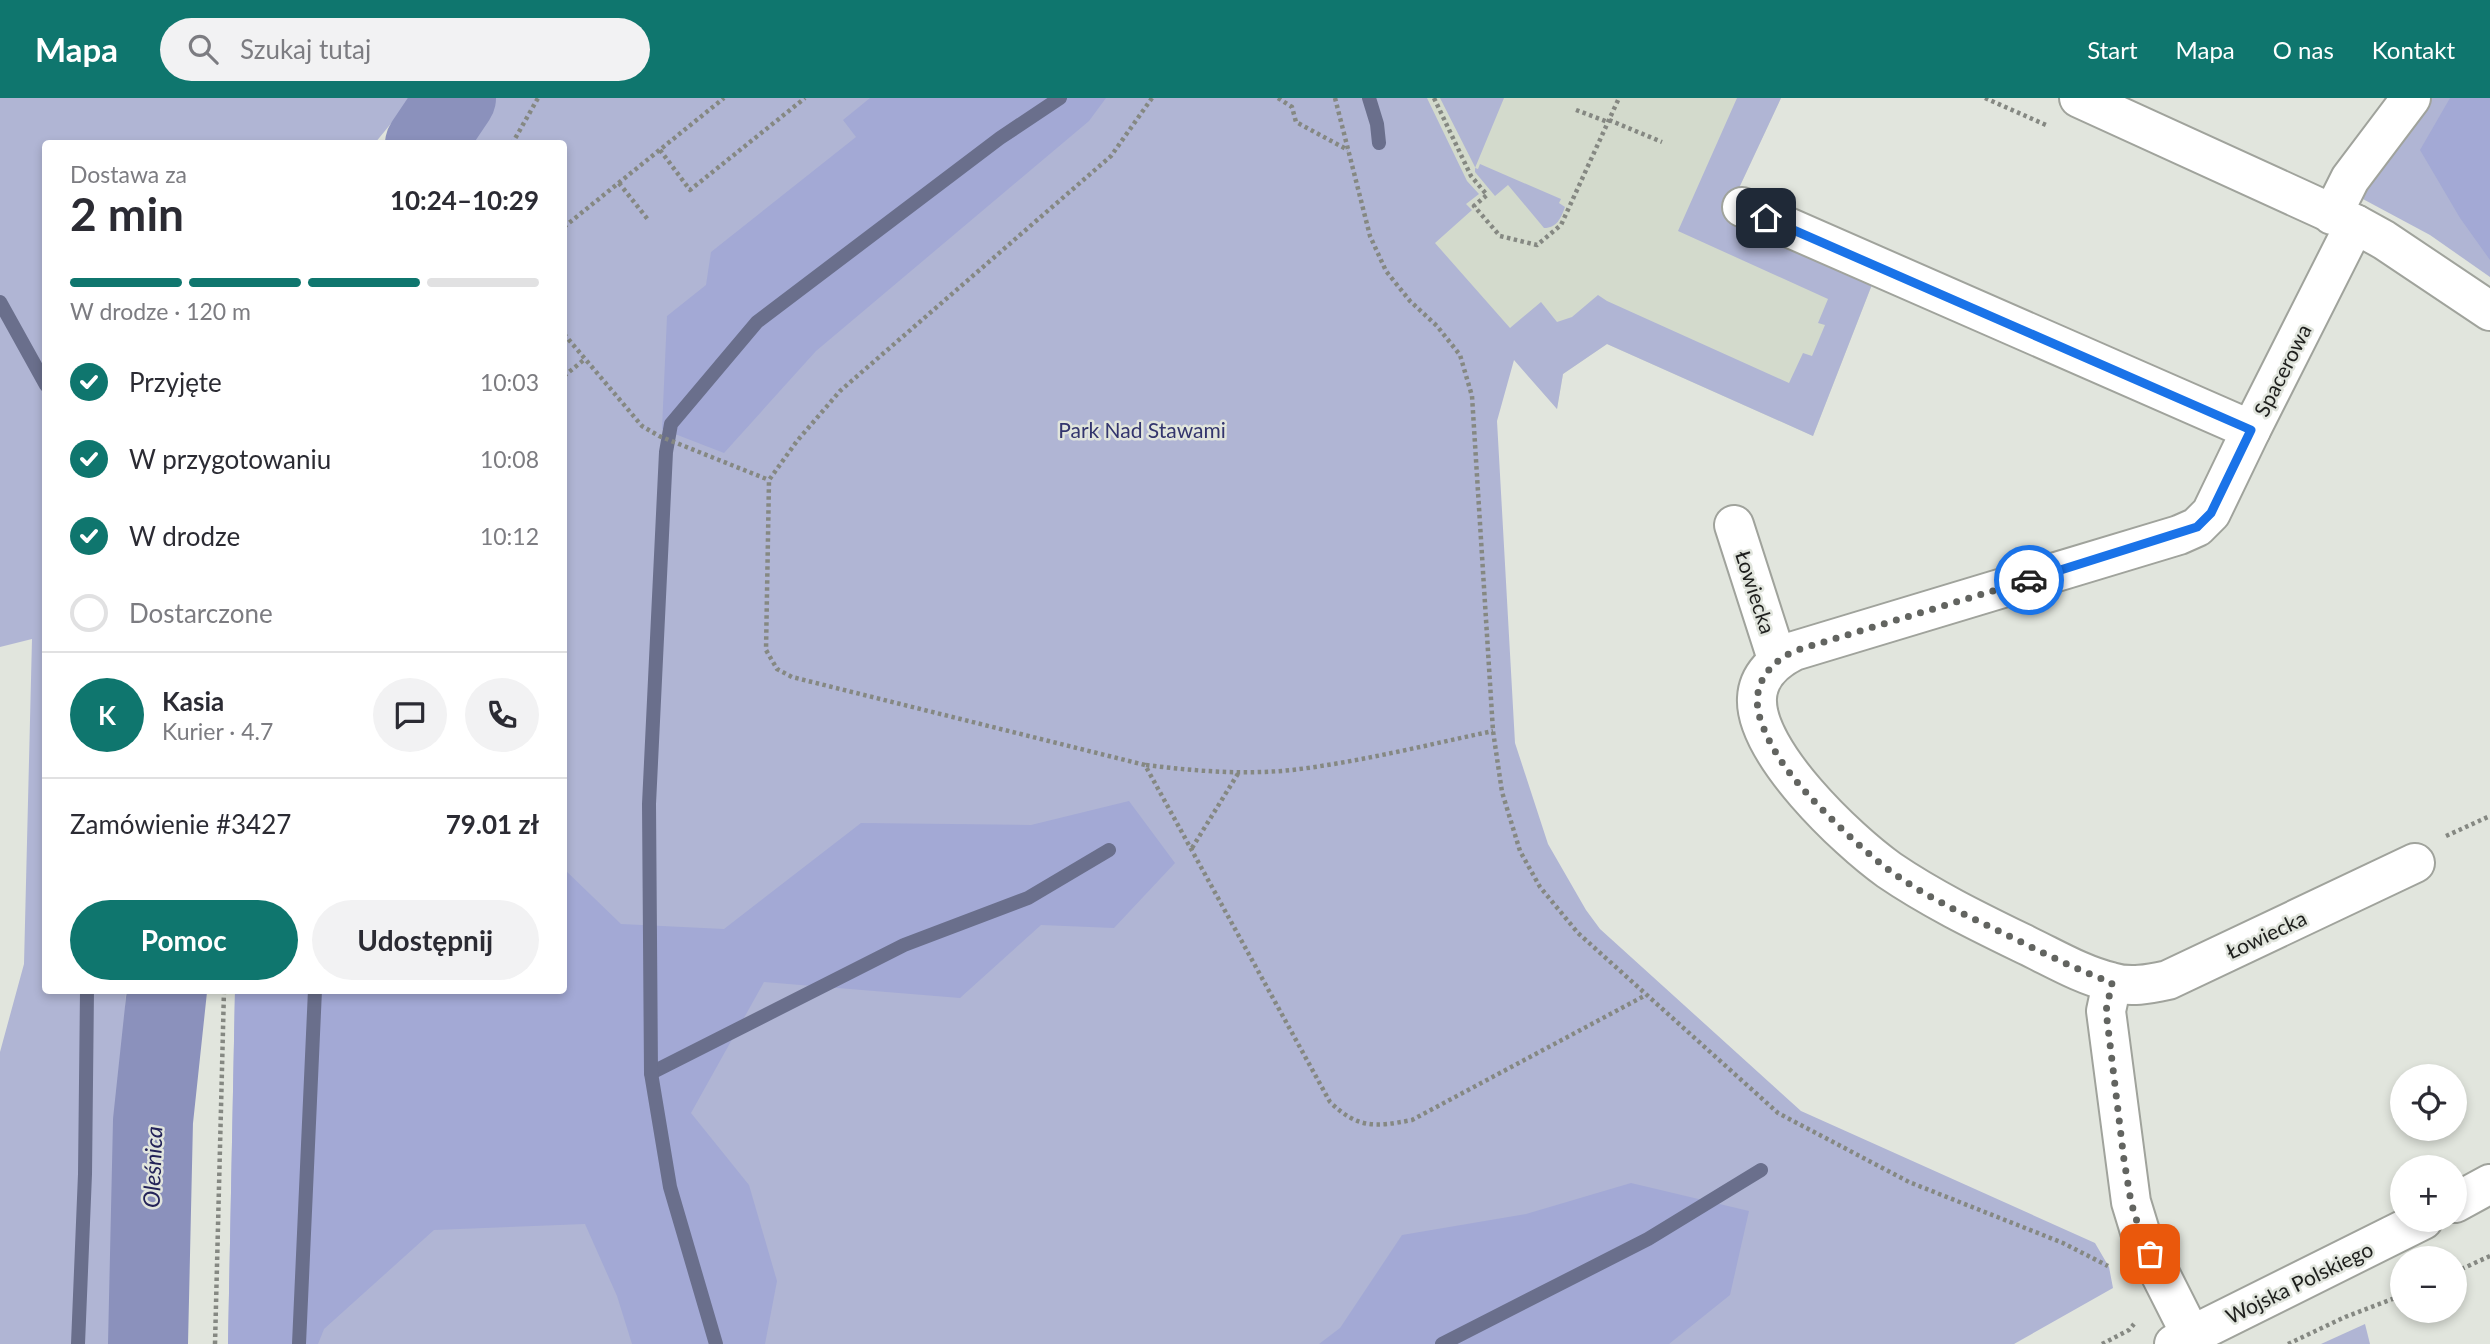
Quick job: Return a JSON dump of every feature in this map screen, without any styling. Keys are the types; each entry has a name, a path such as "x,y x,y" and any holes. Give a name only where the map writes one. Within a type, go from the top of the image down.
{"street":[{"path":"2078,98 2384,240 2490,311"},
{"name":"Spacerowa","path":"1742,207 2251,430 2343,219 2350,179 2411,98"},
{"name":"Łowiecka","path":"2251,430 2211,513 2197,527 2179,535 1794,651 1777,659 1765,675 1756,696 1758,715 1769,743 1796,781 1844,832 1887,868 1930,896 2075,969 2112,983 2139,986 2168,980 2415,863"},
{"name":"Łowiecka","path":"1734,525 1777,659"},
{"path":"2112,983 2106,1011 2131,1202 2142,1238 2157,1269 2183,1340"},
{"path":"2467,1196 2490,1184"},
{"name":"Wojska Polskiego","path":"2183,1340 2399,1232"}],"path":[{"path":"514,140 538,98"},
{"path":"567,225 724,98"},
{"path":"660,150 690,190 805,98"},
{"path":"1152,98 1111,156 840,391 797,441 769,480 766,650 777,669 792,677 1145,765 1185,770 1292,770 1493,731"},
{"path":"1279,98 1292,107 1296,122 1348,150"},
{"path":"1335,98 1370,236 1386,271 1460,355 1472,396 1493,731 1502,792 1520,851 1541,887 1578,933 1778,1113 1909,1182 2063,1243 2134,1280 2157,1269"},
{"path":"1434,98 1471,176 1487,195 1474,206 1500,236 1537,245 1562,225 1619,98"},
{"path":"1576,110 1662,142"},
{"path":"619,183 649,221"},
{"path":"567,338 642,426 659,436 769,480"},
{"path":"567,374 585,359"},
{"path":"1145,765 1330,1102 1345,1116 1362,1124 1384,1125 1412,1120 1646,995"},
{"path":"1192,848 1240,772"},
{"path":"215,1344 224,994"},
{"path":"2467,1267 2490,1256"},
{"path":"2288,1344 2345,1317 2390,1300"},
{"path":"2102,1344 2129,1330 2141,1316"}],"shaded area":[{"path":"870,98 1106,98 1089,121 816,351 724,453 662,429 667,316 706,285 711,252 856,137 843,120"},
{"path":"1384,98 1781,98 1725,218 1873,282 1813,436 1607,344 1563,374 1557,409 1425,256"},
{"path":"2450,98 2490,98 2490,260 2460,218 2420,150"},
{"path":"1129,801 1175,863 1114,928 1041,925 960,998 764,982 691,1113 749,1185 777,1281 765,1344 632,1344 617,1296 585,1224 434,1230 324,1329 318,1344 228,1344 235,994 567,994 567,872 621,924 724,929 861,823 1031,825"},
{"path":"1631,1183 1749,1211 1730,1295 1669,1344 1319,1344 1340,1328 1402,1235 1526,1214"}],"green space":[{"path":"0,98 412,98 377,140 42,140 42,994 126,994 117,1344 0,1344 0,1052 24,964 32,639 0,647"},
{"name":"Park Nad Stawami","path":"487,98 1427,98 1467,181 1479,194 1466,204 1472,210 1435,243 1510,328 1541,302 1557,322 1572,317 1598,295 1789,383 1803,353 1812,356 1825,325 1818,323 1828,299 1678,231 1737,98 1781,98 1725,218 1873,282 1813,436 1607,344 1563,374 1557,409 1514,360 1497,421 1515,743 1548,844 1600,929 1801,1111 2095,1243 2109,1267 2113,1288 2014,1344 228,1344 235,994 567,994 567,140 460,140"},
{"path":"1440,98 1504,98 1475,168 1475,167"},
{"path":"2421,98 2490,98 2490,277 2430,235 2361,198"},
{"path":"1480,164 1561,199 1559,203 1565,207 1560,218 1552,226 1544,228 1508,185 1495,196 1475,172 1475,168 1478,169"},
{"path":"2365,1324 2370,1344 2321,1344"}],"waterway":[{"name":"Oleśnica","path":"428,140 456,98"},
{"path":"716,1344 670,1187 651,1073 649,804 666,452 671,424 757,322 1000,138 1060,98"},
{"path":"1369,98 1377,124 1379,143"},
{"path":"0,302 42,378"},
{"path":"651,1073 904,945 1028,898 1109,850"},
{"path":"78,1344 85,1174 87,994"},
{"name":"Oleśnica","path":"148,1344 153,1121 167,994"},
{"path":"299,1344 315,994"},
{"path":"1442,1344 1648,1239 1761,1170"}],"way so far":[{"path":"2029,580 1794,651 1777,659 1765,675 1756,696 1758,715 1769,743 1796,781 1844,832 1887,868 1930,896 1976,920 2075,969 2112,983 2106,1011 2124,1160 2131,1202 2150,1254"}],"route":[{"path":"1766,218 2251,430 2211,513 2197,527 2179,535 2029,580"}]}
